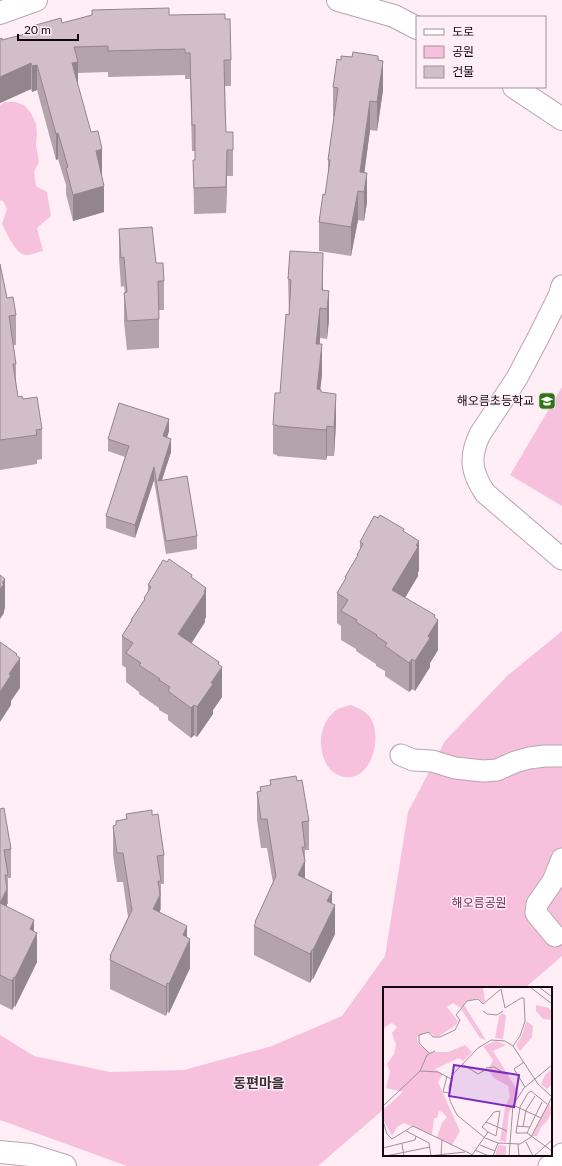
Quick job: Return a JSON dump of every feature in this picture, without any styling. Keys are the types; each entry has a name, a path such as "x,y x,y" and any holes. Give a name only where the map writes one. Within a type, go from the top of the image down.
{"street":[{"path":"0,13 36,0"},
{"path":"338,0 394,16 416,27"},
{"path":"516,88 562,119"},
{"path":"562,286 559,296 517,378 480,434 473,455 477,481 485,493 562,559"},
{"path":"401,755 413,760 432,761 455,768 483,771 497,770 528,758 562,756"},
{"path":"555,936 536,913 537,904 553,881 562,859"},
{"path":"0,1152 29,1160 65,1166"},
{"path":"549,1166 562,1154"}],"green space":[{"path":"5,102 15,102 24,105 31,113 36,124 36,145 39,162 34,172 36,186 47,192 51,216 37,228 43,251 29,255 19,252 9,238 2,224 7,209 3,201 0,200 0,105"},
{"path":"562,387 562,506 510,475"},
{"name":"해오름공원","path":"562,631 562,956 526,987 383,987 383,1110 318,1166 127,1166 0,1120 0,1035 34,1056 110,1072 184,1070 272,1046 342,1016 385,956 408,812 445,741 507,676"},
{"path":"351,705 369,716 373,724 375,745 373,755 368,765 362,772 354,777 344,777 335,774 324,759 321,740 326,721 332,714 338,709"}],"building":[{"path":"169,8 169,15 225,14 225,19 230,19 231,60 224,60 225,107 226,132 233,132 233,150 227,150 226,187 194,188 193,160 195,160 195,125 192,125 190,53 185,53 185,49 108,51 108,46 74,47 78,62 72,63 91,132 98,131 102,149 96,151 104,186 73,195 66,168 68,167 58,133 56,134 37,65 32,66 31,63 0,77 0,39 2,38 2,40 37,31 36,25 61,18 62,23 92,15 92,10"},
{"path":"353,52 378,56 378,60 383,61 377,102 370,101 360,172 367,173 364,192 358,191 351,227 319,222 330,160 328,160 338,88 333,87 337,59 341,60 341,56 352,57"},
{"path":"152,227 156,263 163,263 164,281 158,281 159,319 127,321 124,293 127,292 124,257 121,258 119,229"},
{"path":"290,251 323,253 322,290 329,291 327,309 320,308 316,344 322,344 317,389 321,390 321,392 336,394 334,427 327,426 326,430 273,425 275,393 280,393 286,314 289,315 291,280 288,279"},
{"path":"0,264 7,298 13,297 16,315 9,316 16,364 13,364 18,397 22,396 23,399 37,397 42,429 36,430 37,435 0,440"},
{"path":"119,403 169,419 163,436 171,439 158,481 187,476 197,536 166,541 154,467 135,525 106,516 129,446 108,439"},
{"path":"380,515 404,529 403,531 419,541 416,545 418,547 392,590 435,615 434,617 438,620 428,636 430,638 415,661 412,659 409,663 385,646 387,643 376,636 377,635 356,622 357,620 341,611 348,600 337,593 358,555 363,544 360,542 374,516 378,518"},
{"path":"169,559 192,575 191,577 206,588 204,591 205,593 178,634 219,662 218,664 222,667 211,683 213,684 197,707 194,705 191,708 168,691 170,687 139,665 141,663 126,653 133,643 122,636 145,599 144,598 151,587 148,585 163,560 167,562"},
{"path":"0,575 5,579 2,583 4,584 0,589"},
{"path":"0,642 17,654 16,655 20,658 9,674 11,675 0,692"},
{"path":"296,776 297,781 302,780 309,821 302,822 305,847 302,847 305,861 298,875 332,892 327,901 335,905 310,954 254,926 276,876 267,819 261,819 257,792 261,791 260,787 271,785 270,780"},
{"path":"4,808 11,849 4,850 8,875 5,875 7,889 0,903 0,809"},
{"path":"152,810 152,815 158,814 164,855 157,856 161,881 158,881 160,895 153,909 187,926 183,935 190,939 169,984 167,983 166,987 110,960 110,956 132,910 123,853 117,853 113,826 116,825 116,821 127,819 126,814"},
{"path":"0,903 34,920 30,929 37,933 15,978 14,977 12,981 0,975"}],"place":[{"name":"해오름초등학교","path":"547,401"}],"district":[{"name":"동편마을","path":"259,1083"}]}
